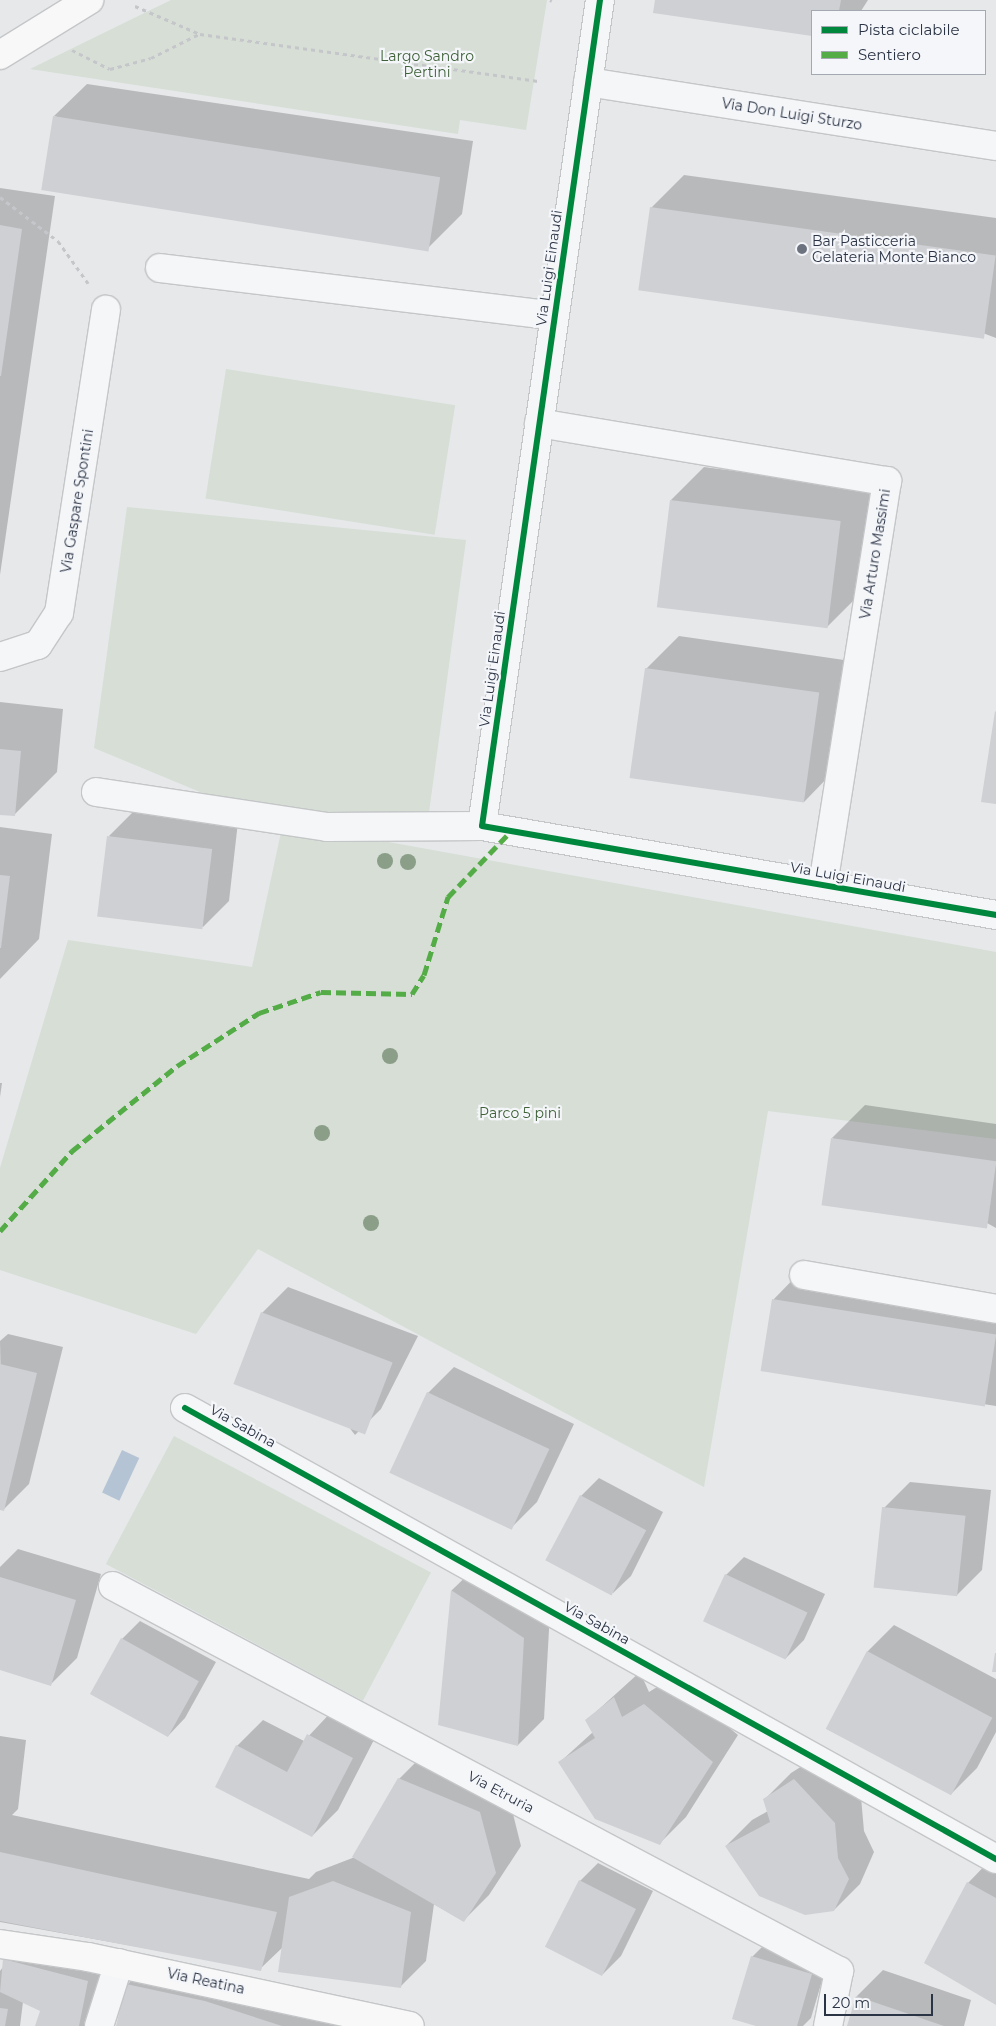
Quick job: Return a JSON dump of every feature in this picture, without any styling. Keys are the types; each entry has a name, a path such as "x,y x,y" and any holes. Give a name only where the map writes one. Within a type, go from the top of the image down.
{"main road":[{"path":"0,55 89,0"},
{"name":"Via Reatina","path":"0,1944 119,1963 410,2026"}],"street":[{"name":"Via Luigi Einaudi","path":"600,0 482,826 996,915"},
{"name":"Via Don Luigi Sturzo","path":"588,82 996,146"},
{"path":"160,268 554,316"},
{"name":"Via Gaspare Spontini","path":"0,657 38,645 59,613 106,310"},
{"name":"Via Arturo Massimi","path":"539,423 886,481 823,885"},
{"path":"96,792 327,827 482,826"},
{"path":"804,1275 996,1309"},
{"name":"Via Sabina","path":"185,1408 996,1859"},
{"name":"Via Etruria","path":"113,1586 839,1971 828,2026"},
{"path":"99,2026 119,1963"}],"path":[{"path":"135,6 200,34 540,81"},
{"path":"68,48 110,69 151,58 200,34"},
{"path":"0,197 58,241 106,310"}],"green space":[{"name":"Largo Sandro Pertini","path":"171,0 547,0 526,130 460,120 458,134 30,69"},
{"path":"226,369 455,405 435,535 206,498"},
{"path":"127,507 466,540 427,827 205,794 94,748"},
{"name":"Parco 5 pini","path":"283,823 996,952 996,1139 768,1111 704,1487 258,1249 196,1334 0,1270 0,1168 68,940 252,967"},
{"path":"174,1436 431,1573 363,1701 106,1564"}],"water":[{"path":"122,1450 139,1458 119,1501 102,1493"}],"building":[{"path":"655,0 841,0 839,10 811,10 811,36 653,13"},
{"path":"53,116 440,177 428,251 41,190"},
{"path":"650,207 996,256 984,339 638,290"},
{"path":"0,225 22,229 1,376 0,376"},
{"path":"670,500 841,521 828,628 657,607"},
{"path":"645,668 819,692 804,802 630,778"},
{"path":"996,712 996,804 981,802"},
{"path":"0,749 21,751 15,816 0,815"},
{"path":"107,836 212,849 202,929 97,916"},
{"path":"0,875 10,876 1,948 0,948"},
{"path":"831,1138 996,1161 987,1229 822,1205"},
{"path":"772,1299 996,1334 985,1407 761,1371"},
{"path":"261,1312 393,1363 365,1434 233,1384"},
{"path":"0,1364 37,1373 4,1511 0,1510"},
{"path":"427,1392 549,1449 512,1530 389,1473"},
{"path":"580,1495 646,1530 611,1596 545,1560"},
{"path":"882,1507 966,1516 957,1596 874,1588"},
{"path":"725,1574 807,1612 785,1660 703,1621"},
{"path":"0,1577 76,1600 51,1686 0,1670"},
{"path":"451,1590 524,1638 518,1746 438,1725"},
{"path":"121,1638 199,1681 168,1737 90,1694"},
{"path":"867,1651 992,1718 951,1795 826,1729"},
{"path":"995,1653 996,1672 992,1672"},
{"path":"614,1697 622,1717 644,1704 713,1762 660,1845 595,1819 558,1762 595,1738 585,1720"},
{"path":"307,1734 353,1758 312,1837 215,1787 236,1745 287,1772"},
{"path":"398,1778 480,1812 496,1873 464,1922 352,1857"},
{"path":"794,1779 835,1823 838,1858 849,1879 834,1911 805,1915 759,1896 725,1846 770,1822 763,1799"},
{"path":"0,1852 277,1912 261,1971 0,1921"},
{"path":"579,1880 636,1909 602,1976 545,1947"},
{"path":"333,1881 411,1912 401,1988 278,1972 289,1897"},
{"path":"967,1882 996,1898 996,2005 924,1963"},
{"path":"751,1956 812,1974 797,2026 756,2026 732,2019"},
{"path":"3,1959 88,1981 79,2026 35,2026 40,2011 0,1992"},
{"path":"126,1984 205,2001 282,2026 116,2026"},
{"path":"856,1996 944,2026 847,2026"},
{"path":"0,2008 8,2009 5,2026 0,2026"}],"marked path":[{"path":"0,1231 72,1151 177,1066 259,1013 321,992 412,994 424,975 448,897 511,831"}],"cycle path":[{"path":"600,0 482,826 996,915"},
{"path":"185,1408 996,1859"}],"place":[{"name":"Bar Pasticceria Gelateria Monte Bianco","path":"802,249"}]}
